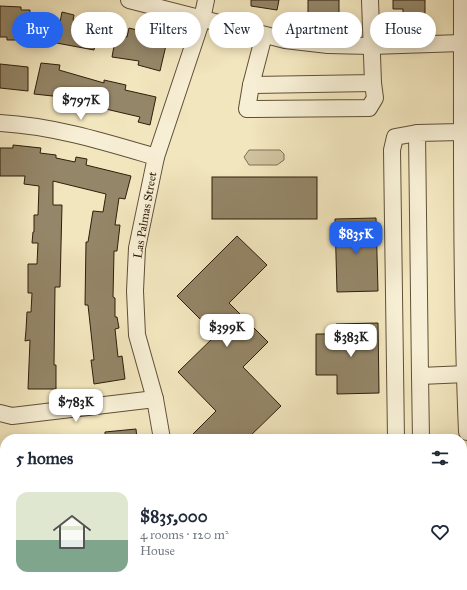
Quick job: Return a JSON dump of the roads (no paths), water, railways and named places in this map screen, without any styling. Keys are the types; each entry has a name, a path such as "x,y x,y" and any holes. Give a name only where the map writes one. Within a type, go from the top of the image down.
{"street":[{"path":"129,0 209,21"},
{"name":"Las Palmas Street","path":"161,434 155,399 137,335 135,291 137,248 156,157 202,19 206,0"},
{"path":"370,0 370,12"},
{"path":"462,0 461,132 467,432"},
{"path":"264,35 285,40 321,44 370,46"},
{"path":"436,44 462,43"},
{"path":"261,48 251,85 245,119 319,118 347,108 368,108 374,98 371,48"},
{"path":"251,85 373,83"},
{"path":"0,123 22,124 76,134 156,157"},
{"path":"396,434 392,150 395,137 417,133 461,132"},
{"path":"417,133 421,434"},
{"path":"420,376 466,374"},
{"path":"0,413 12,416 155,399"}]}
